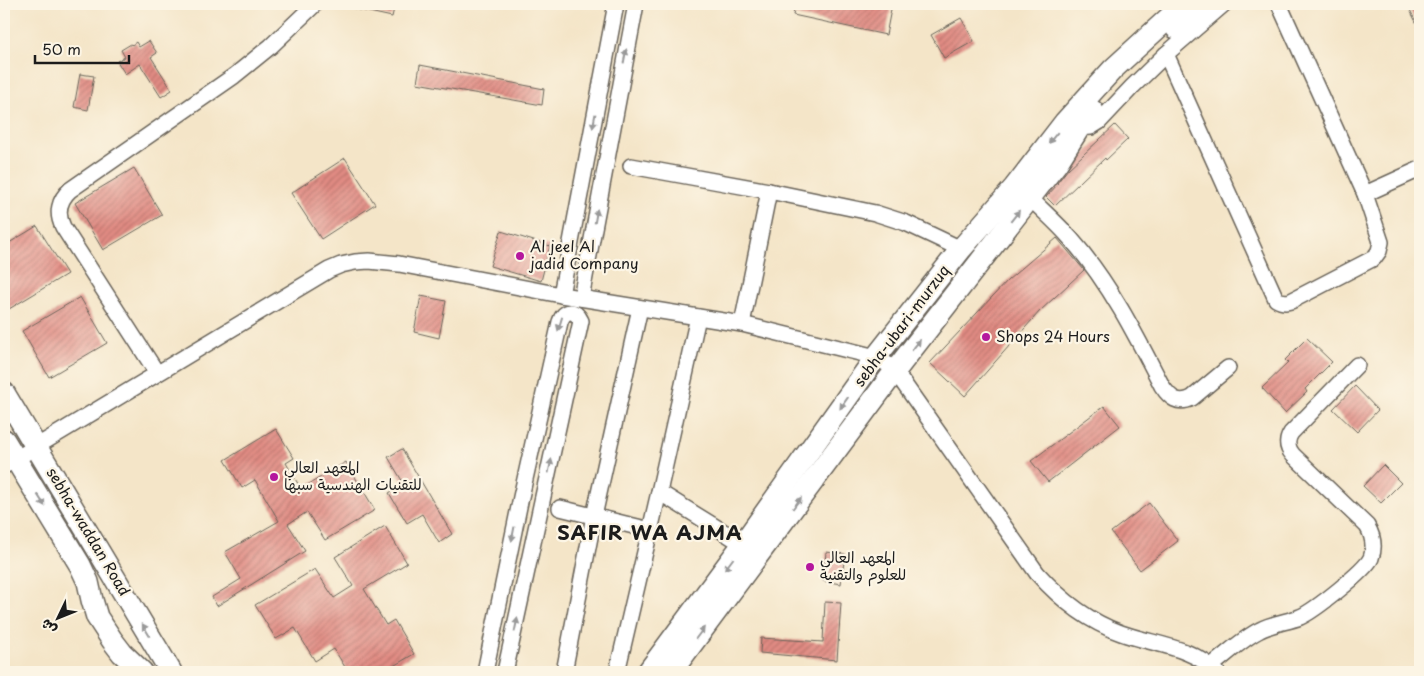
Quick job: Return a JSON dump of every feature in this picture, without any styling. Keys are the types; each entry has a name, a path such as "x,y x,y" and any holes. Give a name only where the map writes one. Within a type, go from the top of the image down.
{"highway":[{"name":"sebha-ubari-murzuq","path":"648,672 744,544 876,358 962,249 1014,188 1065,122 1093,91 1119,63 1184,4"},
{"name":"sebha-ubari-murzuq","path":"671,672 895,372 1057,163 1079,128 1100,102 1126,75 1204,4"},
{"name":"sebha-waddan Road","path":"4,393 171,672"},
{"path":"4,440 10,462 80,565 88,582 97,617 122,653 142,672"}],"street":[{"path":"157,373 63,227 59,217 62,200 70,190 210,94 246,67 315,4"},
{"path":"561,295 616,4"},
{"path":"581,298 636,4"},
{"path":"1079,128 1091,127 1099,122 1166,54 1224,4"},
{"path":"1166,54 1273,294 1280,302 1286,303 1291,301 1370,261 1377,255 1381,247 1381,238 1365,194 1279,4"},
{"path":"601,84 619,89"},
{"path":"631,166 769,191 886,216 916,227 962,249"},
{"path":"1365,194 1420,169"},
{"path":"742,324 769,191"},
{"path":"1030,198 1071,239 1109,290 1128,320 1162,386 1169,395 1178,401 1188,400 1228,368"},
{"path":"10,462 315,277 341,265 355,262 368,261 399,264 561,295 742,324 876,358 890,366 895,372 1037,573 1054,591 1072,607 1093,621 1121,633 1174,647 1193,655 1214,669 1251,635 1262,629 1310,612 1361,571 1370,560 1373,539 1367,526 1293,455 1288,447 1291,433 1357,365"},
{"path":"564,672 594,516 640,308"},
{"path":"485,672 521,497 561,318 565,314 572,312 578,315 581,321 506,672"},
{"path":"617,672 698,317"},
{"path":"659,492 744,544"},
{"path":"521,497 542,502"},
{"path":"560,508 650,530"}],"building":[{"path":"351,4 395,4 392,17 351,8"},
{"path":"795,4 892,4 886,35 793,15"},
{"path":"1407,4 1420,4 1420,30"},
{"path":"961,18 974,41 944,58 931,35"},
{"path":"149,41 157,53 151,57 172,90 161,97 140,64 125,74 117,61 125,57 121,50 136,42 139,47"},
{"path":"420,65 544,89 542,105 417,83"},
{"path":"80,74 94,76 88,110 74,107"},
{"path":"1115,125 1128,139 1106,160 1105,158 1055,206 1046,197 1068,169"},
{"path":"345,158 375,204 321,239 291,193"},
{"path":"134,168 162,215 103,250 75,203"},
{"path":"37,226 67,274 9,309 4,301 4,246"},
{"name":"Al jeel Al jadid Company","path":"501,231 550,246 541,281 490,266"},
{"name":"Shops 24 Hours","path":"1057,238 1084,270 1040,311 965,396 930,363 1008,280"},
{"path":"421,296 446,301 439,338 414,332"},
{"path":"80,297 107,343 49,377 22,331"},
{"path":"1307,338 1332,362 1305,389 1307,392 1285,413 1262,388 1288,363 1285,360"},
{"path":"1355,386 1378,410 1357,432 1333,409"},
{"path":"1104,406 1120,426 1048,482 1031,461"},
{"path":"276,429 294,458 286,463 301,489 346,462 375,510 325,540 307,512 288,524 305,551 217,606 212,597 241,579 225,552 279,521 255,480 242,488 225,460"},
{"path":"402,449 452,534 439,543 422,514 407,523 389,493 404,484 388,457"},
{"path":"1383,465 1401,483 1381,503 1363,486"},
{"path":"1149,503 1178,541 1140,570 1111,532"},
{"path":"385,526 407,563 364,589 386,625 394,620 414,654 383,672 348,672 334,649 315,661 295,628 276,639 255,605 315,569 334,598 353,586 335,557"},
{"path":"826,552 845,554 841,584 823,581"},
{"path":"825,602 841,603 837,660 760,653 761,638 823,642"}],"place":[{"name":"Al jeel Al jadid Company","path":"520,256"},
{"name":"Shops 24 Hours","path":"986,337"},
{"name":"المعهد العالي للتقنيات الهندسية سبها","path":"274,477"},
{"name":"المعهد العالي للعلوم والتقنية","path":"810,567"}],"district":[{"name":"SAFIR WA AJMA","path":"650,533"}]}
